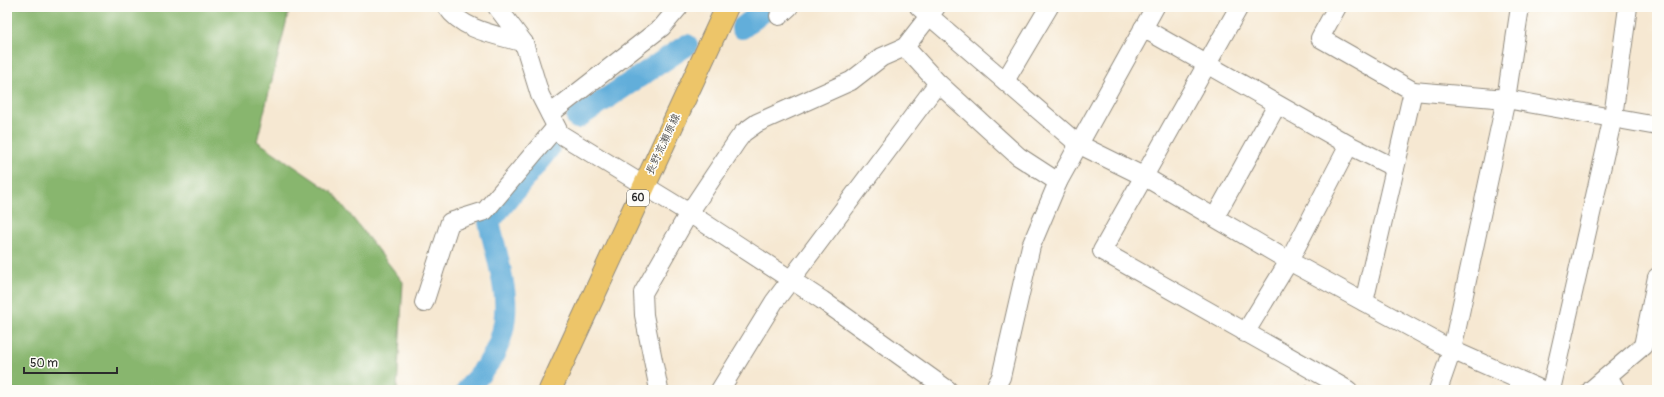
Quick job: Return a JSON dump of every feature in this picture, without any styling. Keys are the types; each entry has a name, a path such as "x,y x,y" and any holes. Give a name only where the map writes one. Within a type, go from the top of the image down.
{"main road":[{"name":"長野荒瀬原線","path":"550,390 727,7"}],"street":[{"path":"447,7 451,13 473,28 524,43"},
{"path":"497,7 524,43 540,94 560,134 689,213 792,280 948,390"},
{"path":"424,303 450,222 485,211 553,121 662,27 679,7"},
{"path":"1005,81 1049,7"},
{"path":"994,390 1001,377 1030,246 1058,182 1155,7"},
{"path":"1239,7 1206,64 1145,177 1102,251 1348,390"},
{"path":"1438,390 1452,350 1506,99 1520,7"},
{"path":"1551,390 1613,117 1628,7"},
{"path":"1334,8 1320,38 1413,91 1506,99 1657,126"},
{"path":"659,390 644,316 643,293 689,213 743,133 757,123 851,81 882,58 905,47 928,10 1005,81 1078,144 1145,177 1290,261 1452,350 1542,390"},
{"path":"1143,28 1277,105 1349,145 1395,168"},
{"path":"905,47 938,83 1018,156 1058,182"},
{"path":"720,390 774,302 792,280 938,83"},
{"path":"1364,302 1413,91"},
{"path":"1215,217 1277,105"},
{"path":"1245,333 1290,261 1349,145"},
{"path":"1591,390 1612,383 1643,346 1657,277"}],"green space":[{"path":"7,7 287,7 289,11 257,141 333,193 403,282 397,390 7,390"}],"waterway":[{"path":"742,28 769,7"},
{"path":"577,118 687,45"},
{"path":"467,390 493,356 500,339 504,323 504,289 489,222 549,148"}]}
